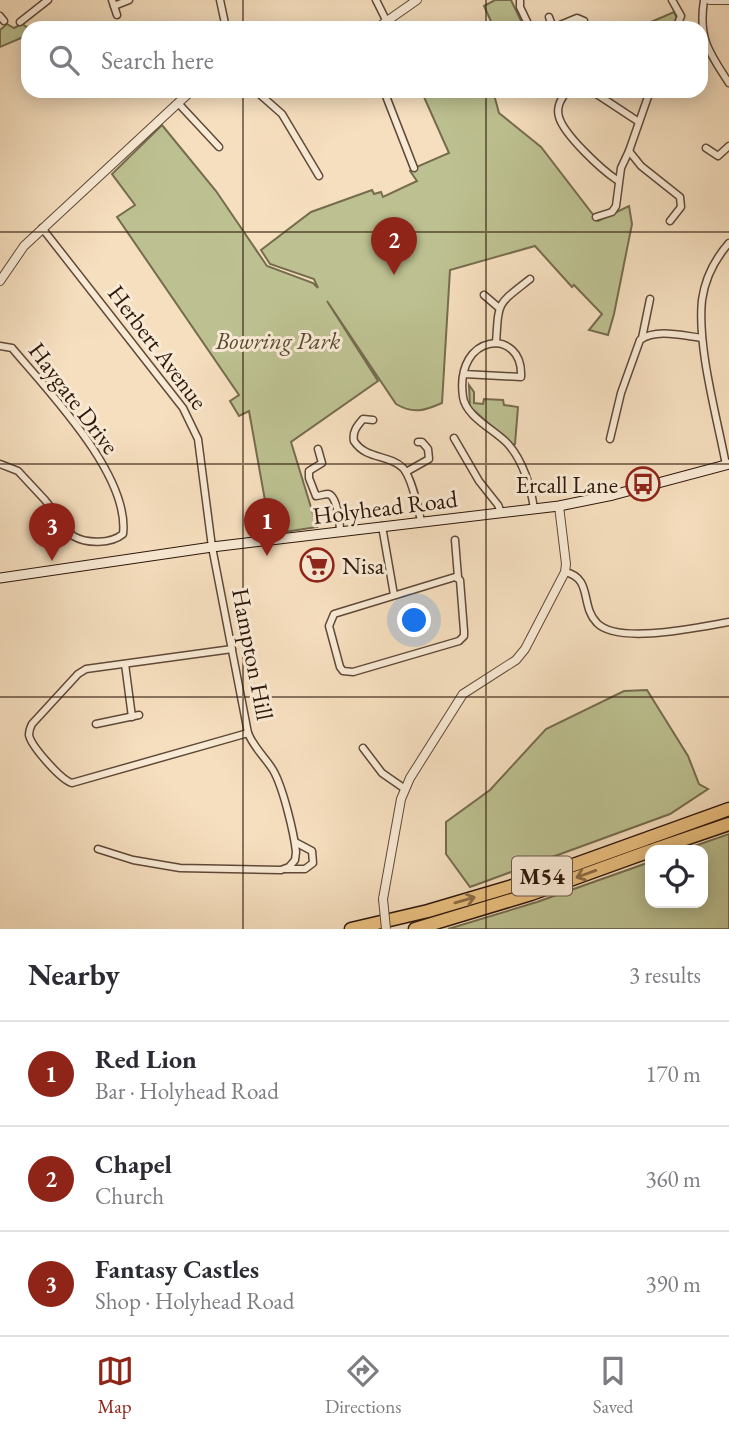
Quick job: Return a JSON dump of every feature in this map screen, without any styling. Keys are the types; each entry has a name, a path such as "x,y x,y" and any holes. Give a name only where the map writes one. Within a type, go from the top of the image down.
{"highway":[{"name":"M54","path":"351,929 428,911 526,882 729,809"},
{"name":"M54","path":"669,845 729,824"},
{"name":"M54","path":"415,929 531,894 645,853"}],"main road":[{"name":"Holyhead Road","path":"0,578 212,547 559,506 592,500 728,464"}],"street":[{"path":"21,21 48,0"},
{"path":"117,15 113,3 129,0"},
{"path":"220,0 224,21"},
{"path":"376,0 386,21"},
{"path":"388,21 417,0"},
{"path":"520,0 520,7 527,21"},
{"path":"672,0 681,16 679,21"},
{"path":"702,21 704,0"},
{"path":"710,0 729,0"},
{"path":"571,21 584,21"},
{"path":"708,53 729,83"},
{"path":"0,281 24,246 42,228 120,160 183,98"},
{"path":"265,98 282,114 314,173"},
{"path":"387,98 414,168"},
{"path":"562,98 558,111 565,129 604,172 617,180"},
{"path":"603,98 639,122"},
{"path":"596,217 612,212 615,206 617,180 648,98"},
{"path":"178,103 219,147"},
{"path":"706,148 718,156 729,146"},
{"path":"629,151 641,166 680,197 681,207 670,221"},
{"name":"Herbert Avenue","path":"42,228 193,424 202,463 212,547"},
{"path":"728,464 702,338 702,299 718,255 729,243"},
{"path":"496,343 498,307 530,279"},
{"path":"484,295 498,307"},
{"path":"610,439 630,365 642,338 650,299"},
{"path":"642,338 662,334 702,338"},
{"path":"464,374 521,377 516,355 496,343 480,346 472,352 466,362 464,374 463,397 466,404 513,451 527,479 534,509"},
{"name":"Haygate Drive","path":"0,346 12,348 94,448 120,506 123,534 117,539 80,540 18,471 0,464"},
{"path":"373,420 363,419 354,432 357,446 369,454 393,461 406,472 421,522"},
{"path":"454,438 501,512"},
{"path":"406,472 429,459 428,449 422,442 418,442"},
{"path":"318,449 322,463 309,471 309,478 316,496 331,496 338,511 340,531"},
{"path":"386,929 383,899 391,846 405,789 463,694 516,660 525,649 565,572 559,506"},
{"path":"382,526 394,595"},
{"path":"455,540 464,636 459,641 353,672 343,671 329,626 331,617 337,612 458,578"},
{"name":"Hampton Hill","path":"98,849 133,860 180,868 304,869 313,863 312,851 295,842 278,781 265,759 256,750 248,733 212,547"},
{"path":"565,572 575,574 580,579 591,614 597,623 608,631 645,633 699,628 729,621"},
{"path":"232,649 86,669 78,674 32,724 29,733 32,742 66,781 77,782 248,733"},
{"path":"96,724 135,716 125,664"},
{"path":"363,748 382,773 405,789"},
{"path":"285,869 295,860 295,842"}],"green space":[{"path":"495,0 511,0 521,21 491,21 484,6"},
{"path":"674,12 677,18 675,21 653,21"},
{"path":"7,24 14,28 21,24 21,38 0,47 0,30"},
{"name":"Bowring Park","path":"424,98 495,98 499,113 541,147 598,221 629,206 632,224 608,335 589,330 602,314 574,285 572,287 535,246 450,270 442,403 413,410 396,404 327,301 378,381 291,442 317,527 271,534 249,411 239,416 230,401 239,395 117,217 135,205 112,174 162,125 216,191 267,266 313,283 318,288 314,279 270,264 261,250 311,212 372,190 374,194 381,192 383,197 417,181 410,171 414,168 449,153"},
{"path":"469,385 474,392 474,403 483,404 484,399 503,400 504,405 518,407 515,444 470,407"},
{"path":"647,690 688,756 699,784 708,789 670,814 470,887 446,854 446,822 490,790 546,729 624,691"},
{"path":"729,834 729,929 448,929 537,902 645,864 645,908 708,908 708,845 697,845"}],"place":[{"name":"Chapel","path":"394,275"},
{"name":"Ercall Lane","path":"643,484"},
{"name":"Red Lion","path":"267,556"},
{"name":"Fantasy Castles","path":"52,561"},
{"name":"Nisa","path":"317,565"}]}
